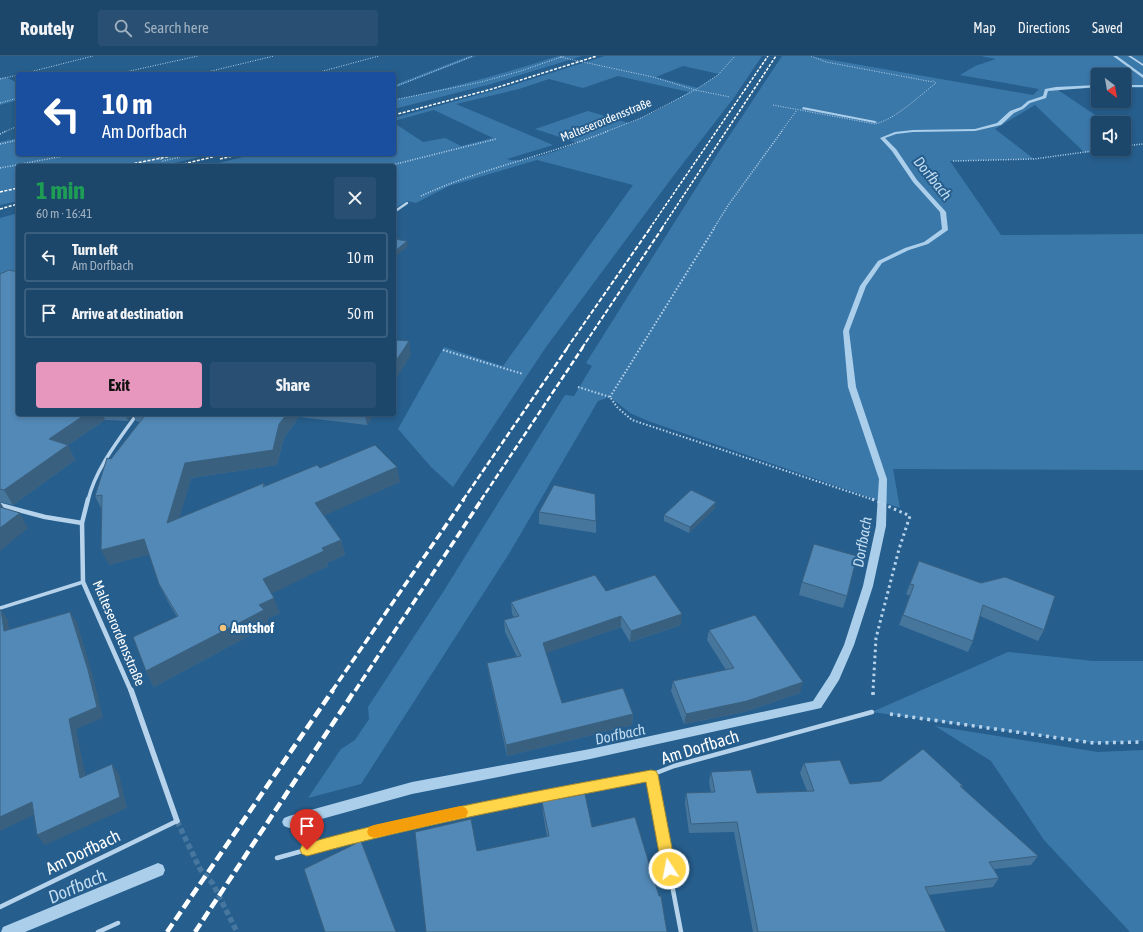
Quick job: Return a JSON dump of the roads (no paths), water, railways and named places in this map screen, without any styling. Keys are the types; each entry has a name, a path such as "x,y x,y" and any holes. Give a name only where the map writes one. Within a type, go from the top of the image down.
{"street":[{"path":"1129,56 1143,66"},
{"path":"396,211 407,203"},
{"name":"Malteserordensstraße","path":"136,416 108,455 91,488 82,523 83,582 130,689 176,821"},
{"path":"0,505 45,517 82,523"}],"lane":[{"path":"0,608 83,582"},
{"name":"Am Dorfbach","path":"276,858 367,833 481,808 651,775 674,766 872,712"},
{"path":"651,775 681,932"},
{"name":"Am Dorfbach","path":"0,907 176,821"},
{"path":"98,932 118,923"}],"waterway":[{"name":"Dorfbach","path":"1115,56 1143,77"},
{"name":"Dorfbach","path":"289,822 412,788 590,754 817,705 835,677 849,645 868,586 881,526 883,479 852,387 846,331 863,286 880,262 907,249 926,243 945,230 943,212 915,181 894,150 882,138 895,133 913,131 975,130 999,124 1012,112 1022,108 1029,102 1045,97 1046,90 1091,86"},
{"name":"Dorfbach","path":"1131,86 1143,86"},
{"path":"803,108 875,122"},
{"name":"Dorfbach","path":"8,932 158,870"}],"tunnel":[{"path":"177,821 200,869 213,884 237,932"}],"railway":[{"path":"396,114 492,89 597,56"},
{"path":"650,228 768,56"},
{"path":"662,228 776,56"},
{"path":"131,164 172,156"},
{"path":"183,164 217,156"},
{"path":"220,159 233,156"},
{"path":"0,192 16,188"},
{"path":"0,209 16,205"},
{"path":"567,348 651,227"},
{"path":"582,348 663,227"},
{"path":"463,500 568,347"},
{"path":"481,500 583,347"},
{"path":"332,691 464,499"},
{"path":"355,691 482,499"},
{"path":"167,932 333,690"},
{"path":"195,932 355,690"}],"place":[{"name":"Amtshof","path":"223,628"}]}
